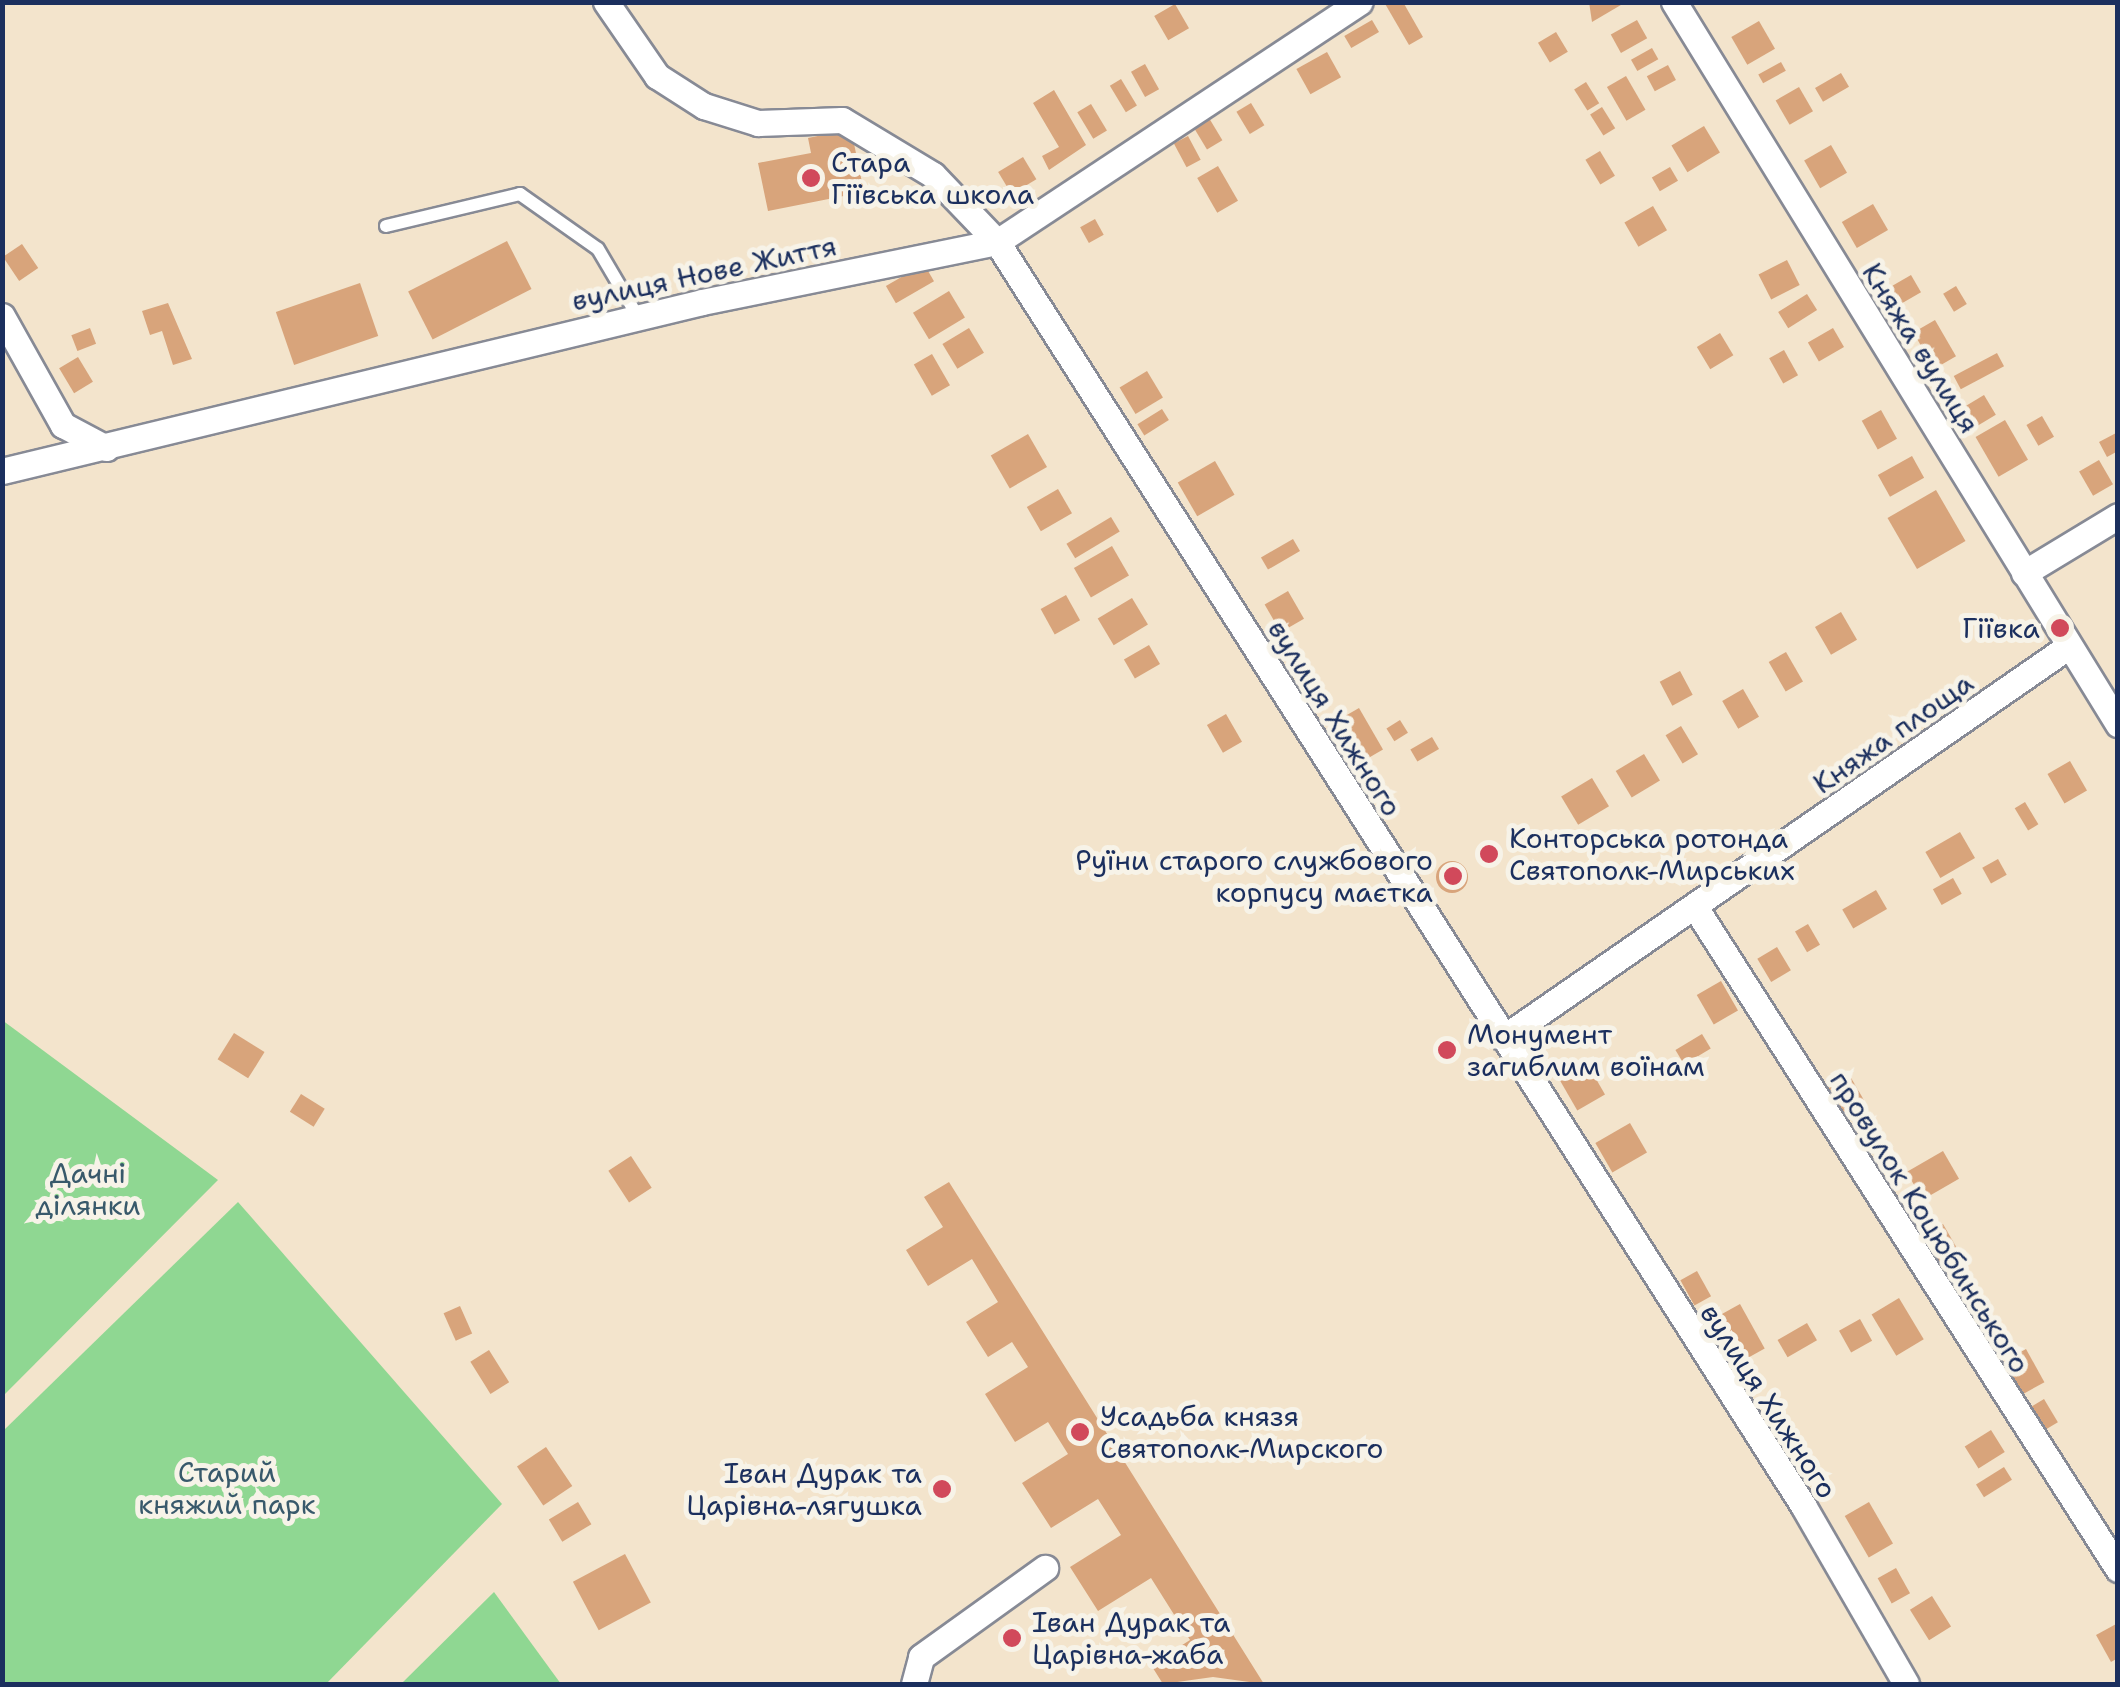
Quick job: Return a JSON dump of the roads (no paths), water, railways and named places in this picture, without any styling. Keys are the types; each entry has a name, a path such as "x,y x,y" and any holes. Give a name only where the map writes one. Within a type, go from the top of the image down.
{"street":[{"name":"вулиця Хижного","path":"606,2 658,76 704,106 758,124 842,120 933,176 997,242 1804,1507 1906,1684"},
{"name":"вулиця Нове Життя","path":"2,471 638,317 997,242 1360,2"},
{"name":"Княжа вулиця","path":"1674,2 2024,573 2070,646 2109,693 2118,724"},
{"path":"2,316 63,425 106,448"},
{"path":"2024,573 2118,516"},
{"name":"Княжа площа","path":"1503,1038 2070,646"},
{"name":"провулок Коцюбинського","path":"1695,907 2118,1569"},
{"path":"914,1684 921,1658 1044,1568"}],"lane":[{"path":"386,226 520,194 598,249 638,317"}],"place":[{"name":"Стара Гіївська школа","path":"811,178"},
{"name":"Гіївка","path":"2060,628"},
{"name":"Конторська ротонда Святополк-Мирських","path":"1489,854"},
{"name":"Руїни старого службового корпусу маєтка","path":"1453,876"},
{"name":"Монумент загиблим воїнам","path":"1447,1050"},
{"name":"Усадьба князя Святополк-Мирского","path":"1080,1432"},
{"name":"Іван Дурак та Царівна-лягушка","path":"942,1489"},
{"name":"Іван Дурак та Царівна-жаба","path":"1012,1638"}],"park label":[{"name":"Дачні ділянки","path":"88,1189"},
{"name":"Старий княжий парк","path":"227,1488"}]}
